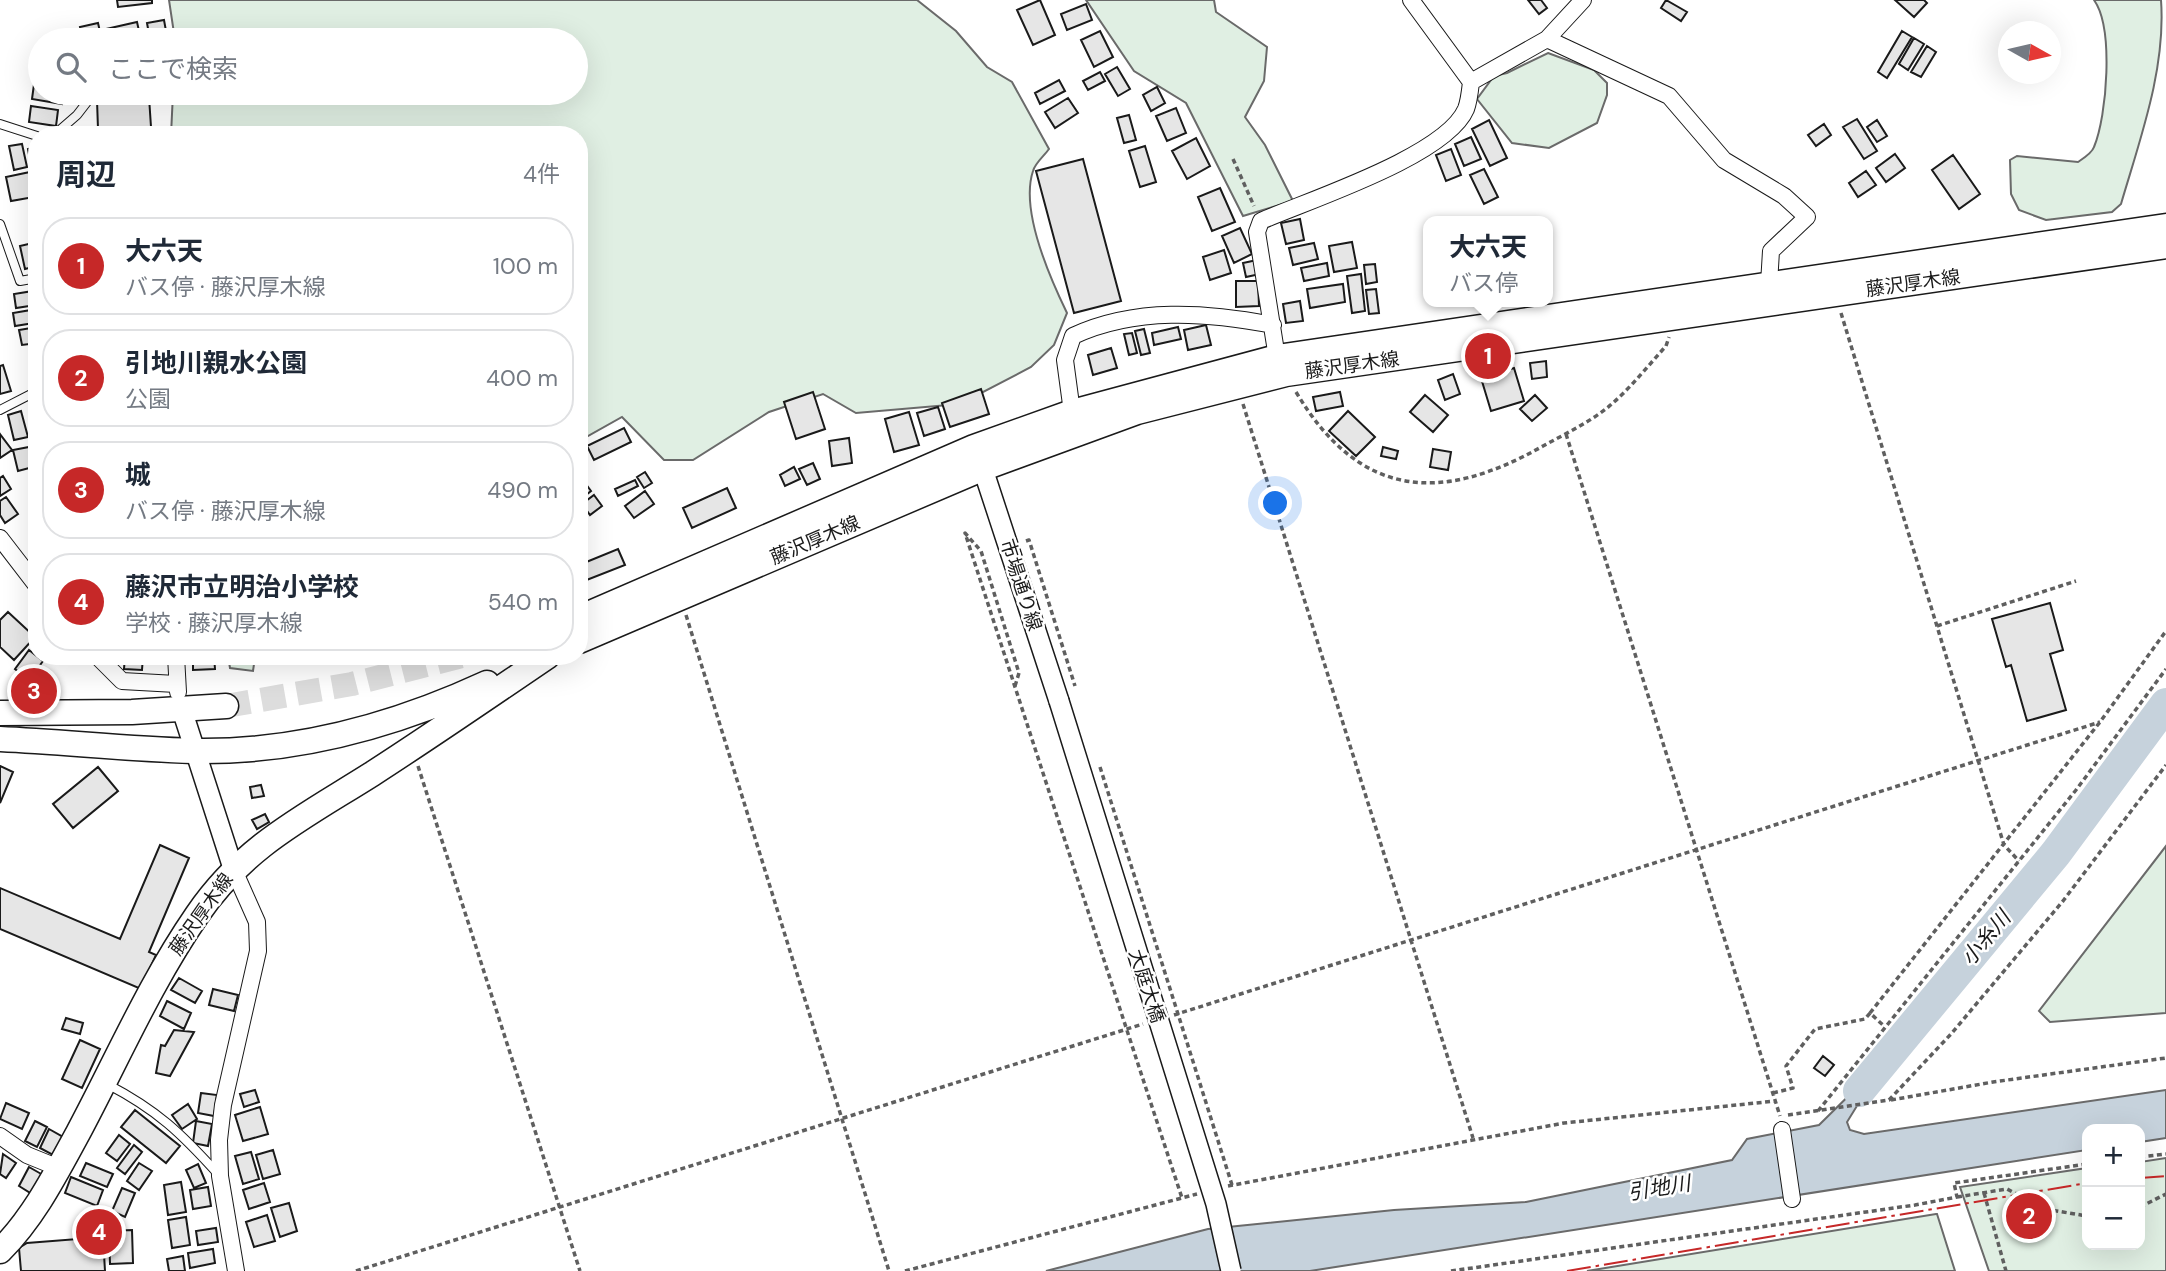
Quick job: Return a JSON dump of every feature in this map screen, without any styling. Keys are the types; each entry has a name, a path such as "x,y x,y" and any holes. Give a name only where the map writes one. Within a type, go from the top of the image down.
{"main road":[{"name":"藤沢厚木線","path":"588,637 1072,412 1281,369 1769,284 2166,226"},
{"name":"藤沢厚木線","path":"588,614 979,457 1237,386 1281,369 1678,316 2166,246"},
{"name":"藤沢厚木線","path":"0,738 193,751 275,746 373,727 436,706 526,665"},
{"name":"藤沢厚木線","path":"0,1251 26,1225 105,1082 147,998 197,914 233,868 292,821 412,747 533,665"},
{"path":"0,714 182,710 226,706"},
{"path":"0,714 153,732 180,741 193,751"}],"street":[{"path":"1281,369 1257,232 1261,220 1416,155 1449,131 1466,110 1471,82 1411,0"},
{"path":"1471,82 1547,39 1583,0"},
{"path":"1547,39 1669,96 1724,160 1784,195 1807,217 1771,251 1769,284"},
{"path":"1072,412 1065,360 1073,336 1098,324 1140,316 1223,315 1273,325"},
{"name":"市場通り線","path":"979,457 1059,701"},
{"path":"0,538 28,574"},
{"path":"106,665 122,681 176,684"},
{"path":"176,665 176,684 193,751 233,868 257,922 258,951 223,1105 219,1140 220,1176 236,1271"},
{"name":"大庭大橋","path":"1059,701 1212,1191 1231,1271"},
{"path":"1781,1123 1792,1199"},
{"path":"0,1136 27,1155 59,1168"}],"lane":[{"path":"64,126 85,105"},
{"path":"0,124 28,133"},
{"path":"0,224 20,281 28,280"},
{"path":"0,410 28,396"},
{"path":"105,1082 144,1103 167,1120 220,1176"}],"path":[{"path":"1233,159 1261,220"},
{"path":"1835,294 2004,845 2019,861"},
{"path":"1281,369 1308,412 1341,449 1362,466 1399,482 1439,485 1477,477 1527,456 1566,434 1618,398 1666,346 1678,316"},
{"path":"1237,386 1473,1138"},
{"path":"1566,434 1781,1123 1818,1111 1993,1082 2166,1058"},
{"path":"1015,686 1018,673 981,551 965,533 1182,1198"},
{"path":"1022,542 1029,540 1079,698"},
{"path":"1937,626 2077,581"},
{"path":"680,596 889,1271"},
{"path":"999,611 1008,608"},
{"path":"1773,1093 1793,1088 1786,1066 1815,1030 1865,1019 2004,845 2166,631"},
{"path":"1818,1111 2019,861 2166,669"},
{"path":"1165,1018 2099,722"},
{"path":"412,747 580,1271"},
{"path":"1099,763 1232,1185"},
{"path":"1889,1100 1951,1034 2063,901 2166,765"},
{"path":"1870,1013 1885,1027"},
{"path":"356,1271 1152,1021"},
{"path":"1220,1188 1473,1138 1564,1123 1775,1101"},
{"path":"2145,1156 2166,1154"},
{"path":"1957,1197 1954,1183 2082,1165"},
{"path":"1451,1271 1734,1229 1866,1213 2007,1189 2045,1209 2082,1215"},
{"path":"905,1271 1207,1192"},
{"path":"1984,1193 2006,1271"},
{"path":"2145,1204 2166,1194"}],"green space":[{"path":"169,0 917,0 956,31 987,67 1012,82 1049,149 1033,171 1030,205 1039,244 1067,313 1054,345 1031,367 960,404 856,413 823,394 769,412 693,460 664,460 622,417 588,436 588,126 171,126 172,105 588,105 588,28 173,28"},
{"path":"1086,0 1214,0 1216,12 1267,47 1264,81 1245,117 1265,145 1293,201 1243,216 1186,103 1134,71"},
{"path":"2094,0 2161,0 2160,52 2156,78 2121,204 2112,212 2046,220 2019,210 2011,194 2010,160 2017,156 2078,162 2093,149 2099,133 2106,72 2104,30"},
{"path":"1548,53 1594,70 1607,83 1607,95 1597,123 1549,148 1512,143 1477,99 1494,76 1507,73"},
{"path":"230,665 254,665 253,671 230,668"},
{"path":"2166,846 2166,1013 2050,1022 2039,1011"},
{"path":"2166,1158 2166,1271 1989,1271 1960,1187 2082,1169 2082,1250 2145,1250 2145,1161"},
{"path":"1936,1214 1955,1271 1587,1271"}],"water":[{"name":"引地川","path":"1886,1059 1847,1122 1850,1130 1864,1134 2166,1090 2166,1138 2145,1141 2145,1124 2082,1124 2082,1151 1310,1271 1046,1271 1208,1229 1394,1210 1526,1202 1732,1160 1747,1139 1819,1125"}],"building":[{"path":"117,0 152,0 152,3 118,7"},
{"path":"1040,0 1055,35 1033,45 1017,10"},
{"path":"1528,0 1541,0 1547,8 1539,14"},
{"path":"1666,0 1687,12 1681,21 1661,8"},
{"path":"1895,0 1924,0 1927,3 1914,17"},
{"path":"1086,4 1092,20 1067,30 1061,14"},
{"path":"164,20 165,28 148,28 147,23"},
{"path":"137,22 138,28 110,28"},
{"path":"98,23 99,28 80,28"},
{"path":"1100,31 1113,57 1094,67 1081,40"},
{"path":"1902,31 1912,37 1887,78 1878,72"},
{"path":"1914,38 1924,44 1908,70 1899,64"},
{"path":"1927,46 1936,52 1921,77 1911,72"},
{"path":"1117,67 1130,89 1118,96 1105,74"},
{"path":"1100,72 1105,81 1088,90 1083,81"},
{"path":"1059,80 1065,91 1040,104 1035,93"},
{"path":"1157,87 1165,103 1151,111 1143,95"},
{"path":"1068,98 1078,113 1055,128 1045,112"},
{"path":"97,105 150,105 151,126 98,126"},
{"path":"31,106 58,110 56,126 29,122"},
{"path":"1176,108 1186,133 1167,141 1156,116"},
{"path":"1129,115 1136,140 1124,143 1117,118"},
{"path":"1857,119 1877,151 1864,159 1843,127"},
{"path":"1489,120 1507,158 1490,166 1472,129"},
{"path":"1877,120 1887,136 1877,142 1867,127"},
{"path":"1824,124 1831,135 1816,146 1808,135"},
{"path":"1471,137 1481,159 1464,166 1455,144"},
{"path":"1196,138 1210,166 1187,179 1172,151"},
{"path":"22,144 27,167 14,170 9,146"},
{"path":"1145,146 1156,182 1140,187 1129,151"},
{"path":"1451,149 1461,175 1446,181 1436,155"},
{"path":"1895,154 1905,168 1886,182 1876,168"},
{"path":"1953,155 1980,194 1959,209 1932,170"},
{"path":"1083,159 1121,301 1074,313 1036,171"},
{"path":"1484,169 1498,197 1484,204 1470,175"},
{"path":"1866,171 1876,185 1858,197 1849,183"},
{"path":"28,172 28,198 11,201 6,177"},
{"path":"1220,188 1235,222 1212,231 1198,197"},
{"path":"1300,219 1304,240 1286,244 1281,223"},
{"path":"1240,228 1252,254 1234,263 1222,236"},
{"path":"1352,242 1357,268 1334,272 1329,246"},
{"path":"1314,243 1318,259 1293,265 1289,248"},
{"path":"28,244 28,268 25,269 20,246"},
{"path":"1224,250 1231,273 1210,280 1203,257"},
{"path":"1257,260 1260,274 1246,277 1243,263"},
{"path":"1327,263 1329,276 1304,281 1301,268"},
{"path":"1375,264 1377,282 1366,284 1364,265"},
{"path":"1361,274 1365,311 1352,313 1347,276"},
{"path":"1236,281 1258,281 1259,306 1236,307"},
{"path":"1343,284 1345,302 1310,308 1307,289"},
{"path":"1376,289 1379,313 1369,314 1366,290"},
{"path":"28,292 28,306 16,308 14,294"},
{"path":"1300,301 1303,321 1286,323 1283,304"},
{"path":"28,310 28,324 15,326 13,313"},
{"path":"1206,325 1211,345 1188,350 1184,330"},
{"path":"1178,327 1181,339 1154,345 1152,333"},
{"path":"28,328 28,344 22,345 19,330"},
{"path":"1144,329 1150,353 1141,355 1135,331"},
{"path":"1132,333 1137,353 1129,355 1124,334"},
{"path":"1111,348 1117,368 1093,375 1088,355"},
{"path":"1546,361 1547,377 1532,379 1530,363"},
{"path":"3,365 11,391 0,394 0,366"},
{"path":"1514,368 1524,401 1491,411 1481,378"},
{"path":"1453,374 1460,394 1445,400 1438,380"},
{"path":"981,389 989,414 950,427 942,403"},
{"path":"813,392 825,429 796,439 784,402"},
{"path":"1340,392 1343,406 1316,411 1313,397"},
{"path":"1425,395 1448,415 1433,432 1410,412"},
{"path":"1535,395 1547,408 1532,421 1520,409"},
{"path":"938,407 945,429 924,436 917,413"},
{"path":"21,411 28,437 14,440 8,415"},
{"path":"1348,411 1375,437 1356,456 1329,431"},
{"path":"909,412 919,445 894,452 885,419"},
{"path":"624,428 631,442 594,460 588,446"},
{"path":"0,434 12,450 0,458"},
{"path":"849,438 852,463 832,466 829,441"},
{"path":"28,447 28,468 18,471 13,450"},
{"path":"1383,447 1398,451 1396,459 1381,456"},
{"path":"1433,449 1451,452 1448,470 1430,467"},
{"path":"813,463 820,479 807,485 799,469"},
{"path":"794,467 800,479 785,486 780,475"},
{"path":"645,472 652,483 644,488 637,477"},
{"path":"3,476 11,489 0,496 0,478"},
{"path":"635,480 638,486 618,496 615,489"},
{"path":"727,488 736,508 692,528 683,508"},
{"path":"645,491 654,504 634,518 625,506"},
{"path":"594,495 602,506 590,515 588,512 588,500"},
{"path":"6,497 18,514 5,523 0,515 0,501"},
{"path":"618,549 625,565 588,579 588,561"},
{"path":"2050,603 2063,650 2050,654 2066,710 2027,721 2011,665 2006,667 1992,619"},
{"path":"8,612 28,631 28,645 14,660 0,647 0,620"},
{"path":"28,651 28,665 40,665 29,680 15,669"},
{"path":"124,665 142,665 142,670 124,669"},
{"path":"193,665 215,665 215,669 193,670"},
{"path":"0,766 13,772 0,803"},
{"path":"98,767 118,791 73,828 53,804"},
{"path":"261,785 264,796 252,798 250,787"},
{"path":"265,814 269,822 257,829 252,820"},
{"path":"160,845 189,858 149,952 156,955 141,989 0,929 0,888 120,939"},
{"path":"179,978 202,991 195,1003 171,990"},
{"path":"213,989 238,995 234,1011 209,1005"},
{"path":"167,1001 191,1013 184,1029 160,1016"},
{"path":"66,1018 83,1023 80,1034 62,1029"},
{"path":"174,1030 194,1032 170,1076 156,1073 161,1045 165,1046"},
{"path":"80,1040 100,1049 82,1088 62,1079"},
{"path":"1823,1056 1834,1065 1825,1076 1814,1068"},
{"path":"255,1090 259,1102 244,1107 240,1094"},
{"path":"201,1093 217,1095 214,1116 198,1113"},
{"path":"6,1103 29,1113 22,1129 0,1119"},
{"path":"188,1104 197,1119 182,1129 172,1115"},
{"path":"260,1107 268,1134 243,1141 235,1115"},
{"path":"135,1110 180,1146 166,1163 121,1127"},
{"path":"35,1121 47,1127 37,1147 25,1141"},
{"path":"196,1121 212,1124 208,1146 193,1143"},
{"path":"49,1129 63,1137 53,1155 40,1148"},
{"path":"119,1135 130,1144 117,1161 106,1153"},
{"path":"134,1145 142,1152 125,1174 117,1168"},
{"path":"273,1150 280,1174 263,1179 256,1155"},
{"path":"251,1152 259,1179 243,1184 235,1156"},
{"path":"3,1154 16,1163 6,1178 0,1174"},
{"path":"86,1163 113,1174 107,1187 80,1176"},
{"path":"139,1163 152,1171 139,1190 127,1181"},
{"path":"198,1164 206,1183 194,1188 186,1170"},
{"path":"29,1167 43,1175 32,1194 19,1186"},
{"path":"71,1177 103,1190 97,1206 65,1193"},
{"path":"181,1182 186,1212 168,1215 164,1185"},
{"path":"264,1183 270,1202 249,1209 243,1190"},
{"path":"208,1187 211,1206 193,1209 190,1190"},
{"path":"122,1188 135,1193 125,1217 112,1211"},
{"path":"289,1203 297,1231 280,1237 271,1208"},
{"path":"267,1215 275,1241 254,1247 246,1222"},
{"path":"186,1217 190,1245 172,1248 168,1220"},
{"path":"216,1228 218,1242 198,1245 196,1231"},
{"path":"132,1230 133,1263 110,1264 109,1231"},
{"path":"103,1237 105,1271 21,1271 19,1248 27,1243"},
{"path":"213,1249 215,1263 190,1268 188,1253"},
{"path":"183,1256 185,1271 169,1271 167,1259"}],"waterway":[{"name":"小糸川","path":"1859,1091 2056,853 2166,704"}],"tunnel":[{"path":"226,706 352,684 427,665"}],"power":[{"path":"2145,1178 2166,1176"},
{"path":"1567,1271 2082,1184"}],"place":[{"name":"大六天","path":"1488,356"},
{"name":"城","path":"34,691"},
{"name":"引地川親水公園","path":"2029,1216"},
{"name":"藤沢市立明治小学校","path":"99,1232"}]}
